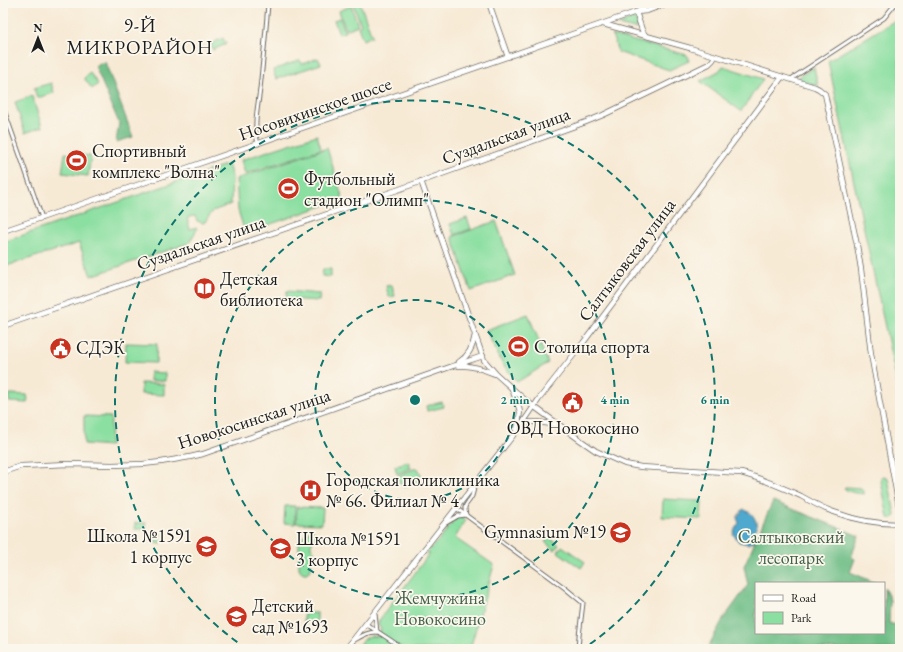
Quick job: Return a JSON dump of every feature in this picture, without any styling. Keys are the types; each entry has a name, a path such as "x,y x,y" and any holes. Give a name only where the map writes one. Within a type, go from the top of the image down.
{"street":[{"path":"258,144 256,130 268,3"},
{"path":"489,3 508,57"},
{"name":"Носовихинское шоссе","path":"3,231 603,24 636,12 652,3"},
{"name":"Носовихинское шоссе","path":"636,12 647,11 668,3"},
{"path":"790,80 884,18 896,3"},
{"path":"636,12 640,26 645,35"},
{"path":"603,24 645,35 814,87 825,94 857,245 871,354 900,512"},
{"path":"632,32 636,31 640,26"},
{"name":"Суздальская улица","path":"3,326 422,181 587,122 709,64 715,56"},
{"name":"Салтыковская улица","path":"346,649 517,431 782,77"},
{"path":"3,107 42,218"},
{"path":"422,181 486,363 496,374 534,407 560,426 596,451 625,464 641,467 741,473 781,487 830,511 845,516 871,521 900,524"},
{"path":"450,367 467,356 472,347 475,334"},
{"name":"Новокосинская улица","path":"3,472 28,465 125,465 161,462 203,454 483,356"},
{"path":"450,367 471,366 496,374"},
{"path":"512,388 520,412 517,431"},
{"path":"522,424 538,422 560,426"},
{"path":"466,515 465,505 472,495 474,485"},
{"path":"456,508 583,602 578,649"},
{"path":"442,526 458,516 466,515"},
{"path":"374,613 377,632"},
{"path":"366,624 404,649"},
{"path":"352,642 369,632 377,632"}],"green space":[{"path":"360,3 372,36 363,40 358,27 361,25 353,4"},
{"path":"351,6 358,25 346,30 339,11"},
{"path":"340,18 345,32 339,34 334,20"},
{"path":"634,18 637,24 635,29 618,25"},
{"path":"894,21 900,25 900,397 828,61"},
{"path":"612,35 687,55 689,61 669,70 618,52"},
{"path":"223,38 226,44 213,50 210,44"},
{"path":"318,58 321,64 276,79 273,70 300,60 302,64"},
{"path":"105,62 133,137 116,142 119,123 95,66"},
{"path":"723,66 763,79 741,111 700,81 719,71"},
{"path":"814,67 818,86 796,79"},
{"path":"90,73 98,84 92,89 84,78"},
{"path":"51,83 54,93 37,98 34,88"},
{"path":"32,96 42,127 25,133 15,102"},
{"path":"317,135 321,149 245,174 241,160"},
{"name":"Футбольный стадион \"Олимп\"","path":"327,148 343,199 245,233 238,210 236,179"},
{"name":"Спортивный комплекс \"Волна\"","path":"65,153 91,156 88,176 62,173"},
{"path":"228,164 232,177 231,204 213,211 203,223 197,221 195,216 187,218 190,229 196,227 197,229 189,243 91,276 79,243 3,267 3,242"},
{"path":"467,218 471,229 454,235 450,224"},
{"path":"496,221 515,275 471,291 452,237"},
{"path":"323,269 331,269 331,277 322,276"},
{"path":"392,285 395,296 389,297 386,286"},
{"path":"287,291 320,294 319,301 286,299"},
{"name":"Столица спорта","path":"528,314 548,363 517,382 502,363 486,330"},
{"path":"126,343 157,344 156,363 125,362"},
{"path":"150,372 165,373 165,381 150,381"},
{"path":"141,383 164,384 164,395 141,394"},
{"path":"10,394 27,395 27,403 9,402"},
{"path":"442,402 444,407 427,411 426,406"},
{"path":"84,416 111,417 110,446 84,444"},
{"path":"408,461 411,468 397,474 395,466"},
{"path":"416,468 419,470 422,477 421,479 404,487 401,485 398,476"},
{"path":"884,476 888,478 895,515 891,518 888,518 881,481 881,477"},
{"path":"844,488 861,488 864,494 851,492 846,490"},
{"path":"663,499 702,501 701,519 662,517"},
{"name":"Салтыковский лесопарк","path":"773,501 859,536 851,557 855,559 850,572 874,582 755,582 755,634 885,634 885,589 890,600 889,623 896,625 900,622 900,649 707,649 722,621 748,585 744,566"},
{"path":"285,506 295,506 295,524 284,523"},
{"path":"297,507 323,508 322,524 296,523"},
{"name":"Жемчужина Новокосино","path":"460,517 466,520 455,538 494,565 470,649 356,649 368,637 377,637 381,630 378,624 380,619 430,553 426,553 440,539 455,519"},
{"path":"135,523 146,523 146,529 135,529"},
{"path":"312,529 316,534 311,547 316,555 311,561 310,571 305,573 301,572 299,568 299,540"},
{"path":"155,532 161,532 161,544 155,543"},
{"path":"549,537 559,545 555,550 545,542"},
{"path":"562,546 585,562 581,568 558,552"},
{"path":"304,613 317,613 317,622 304,622"},
{"path":"671,646 707,649 668,649"}],"water":[{"path":"743,509 752,514 757,524 757,528 754,531 756,536 754,541 748,544 739,542 733,534 739,523 737,518"}],"place":[{"name":"Спортивный комплекс \"Волна\"","path":"77,161"},
{"name":"Футбольный стадион \"Олимп\"","path":"288,189"},
{"name":"Детская библиотека","path":"205,289"},
{"name":"Столица спорта","path":"518,347"},
{"name":"СДЭК","path":"61,348"},
{"name":"ОВД Новокосино","path":"573,403"},
{"name":"Городская поликлиника № 66. Филиал № 4","path":"311,490"},
{"name":"Gymnasium №19","path":"621,532"},
{"name":"Школа №1591 1 корпус","path":"207,546"},
{"name":"Школа №1591 3 корпус","path":"281,549"},
{"name":"Детский сад №1693","path":"236,616"}],"district":[{"name":"9-Й МИКРОРАЙОН","path":"140,36"}]}
